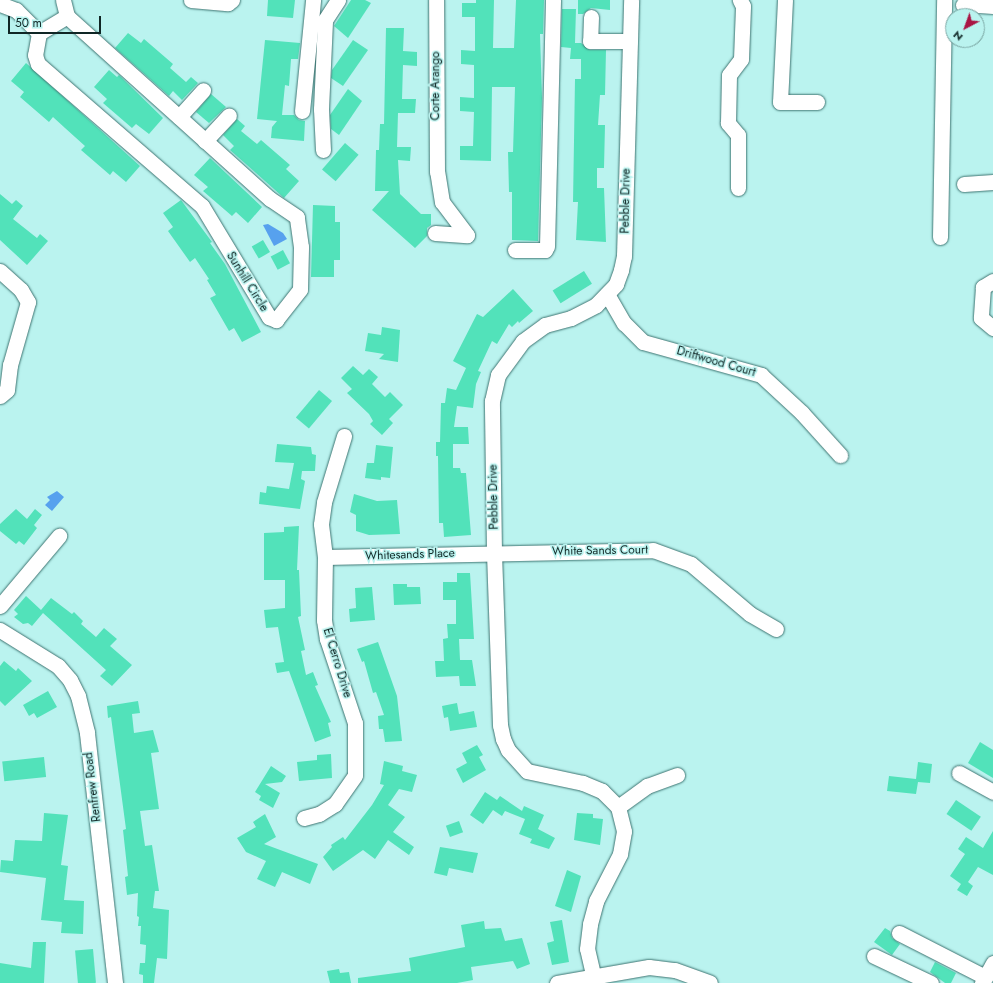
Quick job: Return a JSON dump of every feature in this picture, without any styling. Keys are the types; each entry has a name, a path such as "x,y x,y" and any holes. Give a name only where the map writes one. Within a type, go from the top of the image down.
{"street":[{"path":"0,4 16,10 39,33 67,16 63,0"},
{"path":"191,0 228,3 232,0"},
{"path":"302,111 313,0"},
{"path":"323,150 321,109 325,20 338,0"},
{"name":"Corte Arango","path":"435,233 467,235 442,202 437,172 436,0"},
{"path":"516,250 545,250 547,246 553,0"},
{"name":"Pebble Drive","path":"618,807 602,791 583,783 527,771 508,750 500,725 494,552 492,401 498,375 514,351 534,332 545,325 583,312 596,305 616,284 624,256 630,0"},
{"path":"738,188 738,135 728,123 729,75 741,59 743,6 740,0"},
{"path":"785,0 780,102 817,102"},
{"path":"940,237 944,0"},
{"path":"963,5 984,4"},
{"name":"Sunhill Circle","path":"39,33 35,55 38,64 202,206 269,317 276,320 300,289 301,247 297,217 270,199 67,16"},
{"path":"591,17 590,41 630,41"},
{"path":"178,117 203,90"},
{"path":"205,141 229,115"},
{"path":"964,184 993,182"},
{"path":"0,271 21,290 28,302 10,365 7,390 0,396"},
{"path":"993,281 983,287 981,318 993,328"},
{"name":"Driftwood Court","path":"607,294 624,323 643,342 761,375 802,413 840,455"},
{"name":"El Cerro Drive","path":"304,818 319,814 335,804 355,775 355,723 327,639 324,620 325,557 321,524 324,502 344,436"},
{"path":"0,606 59,536"},
{"name":"White Sands Court","path":"494,552 653,550 691,564 750,614 776,628"},
{"name":"Whitesands Place","path":"325,557 494,552"},
{"name":"Renfrew Road","path":"2,633 58,666 70,680 78,696 87,733 115,983"},
{"path":"958,773 993,792"},
{"path":"594,979 587,949 590,924 596,901 620,854 624,832 618,807 647,786 677,775"},
{"path":"899,933 983,980 993,963"},
{"path":"874,956 931,983"},
{"path":"557,983 594,979 649,967 675,970 710,983"}],"water":[{"path":"268,224 283,233 287,239 274,246 263,225"},
{"path":"57,491 64,497 52,511 45,505 50,500 47,497"}],"building":[{"path":"268,0 295,0 293,18 267,16"},
{"path":"351,0 365,0 371,3 348,38 334,26"},
{"path":"476,0 494,0 493,48 514,48 516,0 544,0 543,34 540,34 542,98 538,241 512,240 512,192 509,192 508,152 513,152 515,87 492,87 491,161 460,160 460,146 473,146 474,112 460,111 460,97 474,98 474,65 461,64 461,50 475,51 475,17 462,17 462,3 476,3"},
{"path":"578,0 610,0 610,10 591,8 583,14 578,14"},
{"path":"562,9 576,9 575,43 581,43 590,50 606,50 605,95 600,95 598,125 605,125 604,168 597,168 597,188 604,188 606,242 576,240 578,202 573,202 575,79 581,79 581,59 570,59 571,48 561,47"},
{"path":"386,28 404,28 403,51 417,52 417,66 403,65 402,99 416,99 415,113 398,113 397,147 411,147 410,161 398,160 400,194 421,214 431,214 431,225 427,228 427,236 415,248 372,210 389,191 375,191 376,150 379,150 380,124 384,124"},
{"path":"128,33 141,43 144,39 173,64 170,68 186,82 191,77 198,83 182,100 173,91 169,96 115,48"},
{"path":"265,40 300,43 298,59 291,59 289,86 285,85 282,115 294,115 299,120 305,121 304,141 271,138 272,127 277,121 257,119"},
{"path":"353,40 368,50 343,86 331,78 332,70"},
{"path":"26,63 140,166 126,182 113,171 110,175 81,150 85,146 53,117 49,122 20,97 24,92 11,81"},
{"path":"109,70 117,77 119,75 163,118 149,134 136,124 132,128 103,103 107,99 94,87"},
{"path":"348,89 362,101 339,135 331,129 330,115"},
{"path":"211,94 226,107 209,123 196,112"},
{"path":"237,119 245,126 241,131 257,144 261,140 290,165 286,169 299,181 284,198 230,150 234,146 223,135"},
{"path":"345,143 359,155 336,181 322,169"},
{"path":"210,158 262,207 248,223 236,212 232,216 203,191 208,187 194,175"},
{"path":"0,194 12,204 16,200 23,206 13,219 37,238 40,234 48,241 27,265 0,240"},
{"path":"181,200 212,242 210,243 225,264 261,332 242,342 234,328 229,331 210,298 216,295 207,280 209,279 195,258 190,262 168,231 173,227 163,213"},
{"path":"313,205 335,206 335,222 340,222 340,260 334,260 334,277 311,277"},
{"path":"263,240 270,252 259,259 252,246"},
{"path":"283,250 290,263 278,270 271,257"},
{"path":"584,271 592,284 561,303 553,291"},
{"path":"513,289 533,311 512,327 509,324 497,344 492,341 478,371 481,372 476,384 473,408 457,406 454,427 468,427 469,444 453,444 453,468 460,468 461,473 466,473 471,535 444,537 443,523 439,523 438,456 436,456 436,442 440,442 441,403 445,403 447,388 456,390 466,368 453,361 477,314 483,317"},
{"path":"382,327 400,330 398,362 379,359 384,354 365,351 368,333 381,335"},
{"path":"353,366 363,375 369,369 378,377 372,384 385,397 390,392 403,405 389,419 393,423 382,435 370,424 373,421 369,414 347,393 352,389 341,378"},
{"path":"319,390 332,401 309,429 296,418"},
{"path":"277,444 311,447 312,454 316,455 315,471 302,471 301,479 305,481 300,509 259,504 260,492 266,493 267,486 289,489 294,463 275,462"},
{"path":"376,445 393,447 390,478 381,477 381,480 365,478 367,463 374,463"},
{"path":"354,494 377,501 397,500 400,534 369,535 356,531 356,515 350,512"},
{"path":"16,509 27,519 35,509 42,515 34,525 37,528 24,545 19,541 16,544 0,531 0,524"},
{"path":"299,526 297,570 299,570 301,616 298,617 305,650 301,651 306,675 313,672 318,685 315,686 331,722 328,723 331,736 315,742 289,671 277,673 275,663 284,662 278,627 266,628 264,610 285,608 285,580 264,580 264,533 284,532 284,527"},
{"path":"457,573 470,573 474,639 459,639 460,660 472,660 476,686 460,686 459,676 436,677 435,661 444,661 443,639 448,638 447,624 456,624 456,600 443,600 443,582 457,582"},
{"path":"393,584 407,584 407,587 420,587 421,604 394,605"},
{"path":"372,587 375,620 350,622 349,609 356,608 355,588"},
{"path":"26,596 41,610 51,598 72,614 74,612 83,621 81,624 96,637 104,628 117,639 110,646 132,665 112,686 100,676 106,670 43,613 32,626 28,623 23,624 14,617 18,614 14,610"},
{"path":"378,642 397,696 402,741 385,742 383,729 379,729 378,716 384,715 376,692 373,693 364,661 362,662 357,649"},
{"path":"4,661 16,671 18,668 32,681 5,706 0,701 0,666"},
{"path":"48,691 57,707 37,718 34,713 29,716 23,705"},
{"path":"138,701 140,713 132,714 134,733 153,730 159,752 151,753 159,809 140,811 145,846 152,845 159,891 155,891 153,908 169,910 167,959 157,958 154,983 143,983 143,975 139,974 140,963 145,963 146,945 140,944 141,926 138,926 139,917 137,916 138,893 127,895 125,877 128,876 123,830 126,829 111,717 108,718 107,706"},
{"path":"457,703 459,714 474,711 477,727 450,731 448,717 444,718 442,706"},
{"path":"980,742 993,750 993,778 968,763"},
{"path":"477,745 483,755 479,757 486,770 463,783 456,769 467,763 462,753"},
{"path":"331,754 332,778 299,781 297,762 317,760 317,755"},
{"path":"44,757 46,777 4,781 2,761"},
{"path":"384,761 403,766 402,771 417,775 412,792 399,789 388,805 405,817 393,832 414,847 409,855 388,840 375,859 363,850 333,871 323,857 332,847 331,845 343,837 345,840 372,805 384,785 380,784"},
{"path":"918,762 932,764 930,783 918,782 916,794 887,791 889,776 916,779"},
{"path":"271,766 286,776 282,782 265,784 280,793 273,808 259,800 261,796 255,792"},
{"path":"485,792 497,800 500,796 522,811 524,806 544,815 538,829 555,838 549,849 530,843 532,839 519,834 525,819 505,811 502,816 493,810 483,824 470,815"},
{"path":"956,800 981,817 971,831 946,814"},
{"path":"44,813 68,815 61,865 68,866 64,900 84,901 83,934 61,933 62,922 41,920 46,878 0,872 1,860 13,861 15,840 42,841"},
{"path":"577,813 593,814 593,818 603,819 600,845 574,840"},
{"path":"265,814 276,837 264,844 318,864 310,884 282,872 275,887 257,879 266,861 246,852 237,838 256,827 253,822"},
{"path":"459,821 463,832 450,837 446,826"},
{"path":"993,831 993,875 978,867 968,882 973,886 967,896 957,890 961,884 950,876 965,854 958,849 966,837 983,848"},
{"path":"440,847 478,853 473,873 449,868 447,876 434,873"},
{"path":"567,870 581,876 571,912 555,906"},
{"path":"562,920 569,962 552,965 547,943 554,941 550,922"},
{"path":"484,921 485,929 501,928 505,941 522,938 530,964 517,969 513,961 471,967 473,980 457,983 358,983 358,978 411,971 409,958 465,947 461,925"},
{"path":"885,928 890,931 892,938 900,944 892,955 874,942"},
{"path":"33,942 46,942 44,983 0,983 0,963 31,968"},
{"path":"93,949 96,983 78,983 75,951"},
{"path":"935,962 956,973 951,983 945,983 930,972"},
{"path":"339,969 340,973 349,972 351,983 330,983 327,971"}]}
